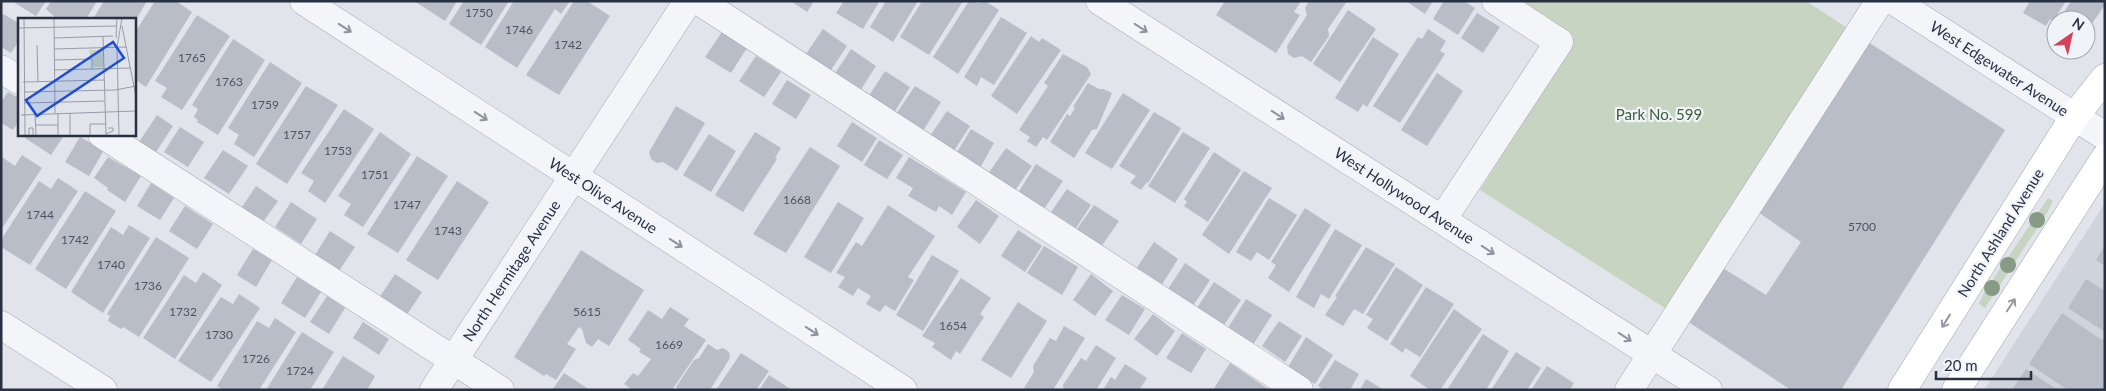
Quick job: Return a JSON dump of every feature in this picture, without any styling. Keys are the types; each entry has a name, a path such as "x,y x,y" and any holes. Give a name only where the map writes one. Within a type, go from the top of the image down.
{"main road":[{"name":"North Ashland Avenue","path":"1902,390 2074,117 2105,78"},
{"path":"1956,390 2105,158"}],"street":[{"name":"West Olive Avenue","path":"304,1 903,390"},
{"name":"North Hermitage Avenue","path":"434,390 688,1"},
{"path":"699,1 1299,390"},
{"name":"West Hollywood Avenue","path":"1100,1 1708,390"},
{"path":"1442,220 1559,42 1496,1"},
{"path":"1629,390 1880,1"},
{"name":"West Edgewater Avenue","path":"1894,1 2105,136"},
{"path":"1,69 18,79"},
{"path":"104,135 500,390"},
{"path":"2,327 103,390"}],"shaded area":[{"path":"2105,203 2105,390 1984,390"}],"green space":[{"name":"Park No. 599","path":"1527,1 1806,1 1849,29 1668,310 1480,190 1574,37 1525,4"},
{"path":"2048,198 2053,201 2047,213 1985,308 1979,304 1984,293"}],"building":[{"path":"16,1 46,1 36,16 15,3"},
{"path":"51,1 97,1 87,18 56,18 46,9"},
{"path":"104,1 147,1 135,21 135,18 94,18"},
{"path":"155,1 176,1 192,12 146,87 135,80 135,32"},
{"path":"414,1 457,1 445,21"},
{"path":"464,1 509,1 481,45 449,24"},
{"path":"514,1 570,1 561,14 555,9 517,68 485,47"},
{"path":"574,1 587,1 610,16 559,95 526,75"},
{"path":"791,1 814,1 807,12"},
{"path":"844,1 878,1 878,4 863,29 836,13"},
{"path":"886,1 918,1 893,42 870,27"},
{"path":"922,1 963,1 929,55 900,37"},
{"path":"969,1 979,3 985,1 999,10 958,74 933,57"},
{"path":"1225,1 1301,1 1294,12 1300,15 1276,53 1216,15"},
{"path":"1309,1 1347,1 1328,29 1329,36 1311,62 1302,56 1294,58 1288,54 1287,46 1307,15 1305,8"},
{"path":"1406,1 1433,1 1425,14"},
{"path":"1444,1 1464,1 1475,8 1458,35 1433,19"},
{"path":"2030,1 2066,1 2060,10 2046,10 2046,26 2023,13"},
{"path":"2071,1 2105,1 2105,5 2096,18 2096,10 2065,10"},
{"path":"1348,10 1376,29 1340,82 1313,64"},
{"path":"1477,13 1500,27 1483,53 1461,38"},
{"path":"3,14 18,22 18,42 11,53 1,47 1,17"},
{"path":"197,15 230,36 182,110 161,97 167,88 155,81"},
{"path":"1001,17 1027,33 994,85 981,77 977,86 964,77"},
{"path":"823,29 847,46 831,70 806,54"},
{"path":"1428,29 1446,41 1440,51 1445,54 1400,123 1373,106 1418,37 1422,39"},
{"path":"722,32 747,48 731,73 705,57"},
{"path":"1031,36 1039,42 1042,38 1061,50 1017,114 991,96"},
{"path":"1373,37 1399,54 1367,107 1363,104 1358,112 1335,98"},
{"path":"233,39 265,60 218,135 197,122 198,120 194,117 198,109 192,105"},
{"path":"1868,42 2005,130 1841,390 1791,390 1687,321 1723,268 1766,295 1801,242 1758,212"},
{"path":"851,49 876,66 860,91 834,75"},
{"path":"1063,54 1087,67 1091,74 1047,140 1043,137 1036,147 1027,141 1030,137 1019,130 1048,86 1044,83"},
{"path":"756,56 781,72 764,97 739,81"},
{"path":"270,62 302,83 254,157 234,144 239,135 228,128"},
{"path":"885,71 910,87 894,113 868,97"},
{"path":"1437,73 1463,91 1427,146 1401,130"},
{"path":"787,80 811,95 796,119 772,104"},
{"path":"1088,83 1112,93 1097,129 1092,130 1074,158 1050,142 1067,114 1070,116 1075,108 1073,107"},
{"path":"306,86 338,105 287,184 256,164"},
{"path":"915,86 941,102 923,131 896,114"},
{"path":"8,92 18,97 18,122 13,130 1,123 1,102"},
{"path":"1123,93 1150,110 1112,169 1085,153"},
{"path":"676,106 705,123 677,171 663,162 657,163 651,159 649,152"},
{"path":"344,109 374,129 325,203 308,191 314,181 301,173"},
{"path":"947,111 970,126 954,151 930,136"},
{"path":"1154,112 1181,128 1148,183 1141,190 1130,183 1136,176 1119,166"},
{"path":"157,115 173,126 156,152 139,142"},
{"path":"852,122 877,138 862,162 837,146"},
{"path":"180,127 204,142 188,167 164,152"},
{"path":"971,129 994,143 980,168 956,154"},
{"path":"380,132 411,154 363,227 344,215 351,204 338,196"},
{"path":"755,132 781,148 775,158 777,159 743,212 715,195"},
{"path":"1183,132 1210,148 1175,203 1148,186"},
{"path":"709,134 736,151 711,192 683,175"},
{"path":"27,135 64,135 51,155 25,138"},
{"path":"80,137 104,150 89,176 65,162"},
{"path":"879,140 903,155 887,179 864,165"},
{"path":"810,147 840,166 786,253 753,234"},
{"path":"1006,148 1032,166 1014,192 988,174"},
{"path":"223,150 248,166 229,194 204,178"},
{"path":"1214,152 1241,170 1208,222 1184,206 1187,202 1184,199"},
{"path":"22,155 42,168 1,230 1,159 2,157 15,166"},
{"path":"417,156 448,176 398,253 367,234"},
{"path":"108,157 141,176 125,202 107,190 108,188 94,178"},
{"path":"909,157 966,192 952,215 939,206 936,212 908,196 913,188 896,178"},
{"path":"1036,164 1063,181 1044,209 1018,193"},
{"path":"1244,171 1272,188 1229,254 1202,235"},
{"path":"58,178 78,191 30,265 1,247 1,240 39,181 51,189"},
{"path":"457,181 489,202 438,280 406,260"},
{"path":"151,183 174,198 160,220 137,206"},
{"path":"256,186 278,201 263,222 242,207"},
{"path":"1067,189 1091,205 1076,228 1051,212"},
{"path":"85,191 116,211 66,289 35,269"},
{"path":"1269,198 1297,215 1269,260 1257,252 1251,261 1236,252"},
{"path":"976,200 999,216 980,244 957,227"},
{"path":"291,202 317,219 301,244 275,227"},
{"path":"838,202 864,218 831,273 804,257"},
{"path":"888,205 935,236 908,277 914,280 895,311 885,305 880,312 866,304 871,296 858,288 853,296 838,287 845,277 836,273 856,242 862,246"},
{"path":"1094,205 1119,221 1101,247 1077,229"},
{"path":"185,206 213,224 197,249 169,231"},
{"path":"1305,208 1331,225 1289,292 1268,278 1276,265 1271,262"},
{"path":"129,225 150,238 103,313 71,292 111,227 123,235"},
{"path":"1335,229 1362,245 1329,299 1321,294 1314,308 1296,297"},
{"path":"1018,230 1042,246 1025,272 1001,256"},
{"path":"330,231 355,247 339,271 315,255"},
{"path":"156,237 189,258 139,337 123,327 121,329 108,321 110,316 107,314"},
{"path":"1154,242 1178,259 1161,286 1136,269"},
{"path":"2105,245 2105,266 2096,260"},
{"path":"1044,246 1078,267 1062,295 1027,273"},
{"path":"1366,247 1395,264 1363,314 1354,309 1343,326 1325,315"},
{"path":"253,249 272,260 256,287 237,275"},
{"path":"581,250 644,290 609,346 598,339 592,347 586,343 582,329 579,327 567,344 576,349 556,380 546,374 544,376 514,357"},
{"path":"932,255 959,271 923,331 896,315"},
{"path":"1185,263 1210,280 1193,306 1168,289"},
{"path":"1396,267 1423,285 1387,341 1367,328 1373,319 1366,315"},
{"path":"203,272 222,285 175,359 143,338 184,275 196,283"},
{"path":"395,274 422,292 406,316 379,298"},
{"path":"1091,274 1113,291 1095,316 1073,300"},
{"path":"297,277 321,292 305,318 281,303"},
{"path":"961,278 991,298 980,314 984,317 960,354 956,351 951,360 932,347 935,343 922,336"},
{"path":"2086,279 2105,291 2105,332 2068,308"},
{"path":"1214,282 1241,300 1224,325 1197,308"},
{"path":"1426,287 1454,304 1420,357 1405,348 1403,353 1390,344"},
{"path":"239,294 260,308 211,382 178,361 221,297 233,304"},
{"path":"1122,295 1145,309 1129,335 1105,320"},
{"path":"327,296 345,308 329,334 310,322"},
{"path":"1246,299 1272,315 1253,345 1228,328"},
{"path":"1018,302 1047,321 1011,378 981,360"},
{"path":"670,307 689,319 684,326 706,340 672,390 633,390 624,384 633,373 638,376 651,359 639,352 641,349 628,340 648,310 662,319"},
{"path":"1454,309 1482,329 1440,390 1430,390 1410,376"},
{"path":"2062,313 2102,340 2105,336 2105,390 2068,390 2029,364"},
{"path":"1153,314 1175,331 1157,356 1134,339"},
{"path":"275,318 296,332 259,390 223,390 217,386 257,321 269,328"},
{"path":"1279,321 1302,336 1285,362 1262,346"},
{"path":"363,322 389,339 379,355 353,338"},
{"path":"1064,326 1085,338 1053,390 1028,390 1024,388 1034,372 1033,366 1050,338 1056,341"},
{"path":"302,332 334,352 310,390 266,390"},
{"path":"1182,333 1206,349 1191,373 1166,358"},
{"path":"1483,334 1509,351 1486,390 1447,390"},
{"path":"1306,337 1333,355 1315,384 1288,367"},
{"path":"708,344 717,350 723,348 729,352 730,358 710,390 680,390 676,387 694,360 699,358"},
{"path":"1096,345 1116,358 1096,390 1064,390 1063,385 1081,358 1086,361"},
{"path":"1516,352 1541,368 1527,390 1491,390"},
{"path":"741,353 769,371 756,390 716,390"},
{"path":"343,356 375,376 367,390 322,390"},
{"path":"1335,360 1359,374 1350,390 1324,390 1318,386"},
{"path":"1230,363 1268,389 1268,390 1213,390"},
{"path":"1125,364 1147,378 1139,390 1103,390 1111,377 1115,380"},
{"path":"1547,366 1574,383 1570,390 1531,390"},
{"path":"2026,369 2058,390 2012,390"},
{"path":"564,373 590,390 552,390"},
{"path":"769,375 792,390 759,390"},
{"path":"1366,379 1384,390 1360,390"}]}
